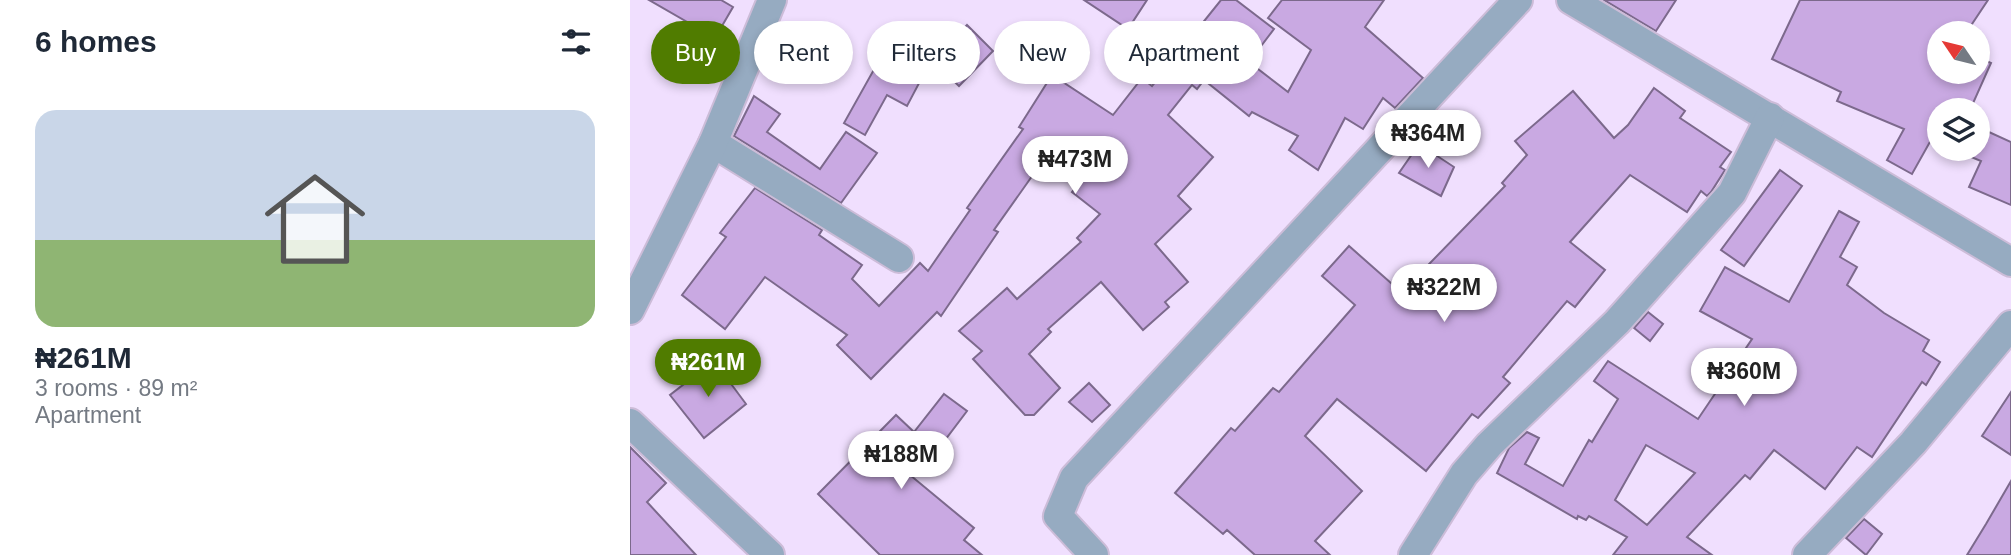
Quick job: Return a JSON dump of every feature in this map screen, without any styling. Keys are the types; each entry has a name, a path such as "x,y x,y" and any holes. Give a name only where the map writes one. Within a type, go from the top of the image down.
{"street":[{"path":"630,310 713,143 772,0"},
{"path":"1094,555 1058,516 1074,478 1518,0"},
{"path":"1571,0 2011,262"},
{"path":"1413,555 1464,474 1489,445 1617,322 1732,194 1770,117"},
{"path":"713,143 898,258"},
{"path":"1807,555 1913,443 2011,325"},
{"path":"630,423 770,555"}],"building":[{"path":"649,0 721,0 733,7 725,21 685,21"},
{"path":"1084,0 1147,0 1133,21 1116,21"},
{"path":"1221,0 1236,0 1274,29 1263,44 1263,21 1204,21"},
{"path":"1282,0 1384,0 1365,27 1423,78 1395,108 1383,98 1363,129 1345,118 1318,170 1289,150 1298,136 1252,112 1249,116 1209,84 1263,84 1263,73 1288,92 1311,50 1268,18"},
{"path":"1604,0 1676,0 1656,31"},
{"path":"1800,0 1988,0 1974,21 1927,21 1927,84 1982,84 1975,98 1927,98 1927,147 1912,174 1887,160 1904,129 1837,101 1841,92 1772,59"},
{"path":"980,38 993,51 980,64"},
{"path":"867,82 919,84 907,106 887,95 865,135 844,123"},
{"path":"1046,84 1066,84 1113,115 1137,84 1201,84 1197,89 1192,85 1168,115 1213,157 1178,196 1191,209 1155,244 1188,282 1165,302 1169,307 1143,330 1101,282 1048,329 1051,332 1029,354 1060,388 1034,415 1025,415 973,359 982,351 959,331 1007,288 1017,299 1081,242 1077,238 1100,214 1072,192 1081,181 1047,155 994,230 998,232 941,316 937,312 871,379 837,345 847,335 765,277 725,329 682,295 726,237 720,233 755,188 822,230 819,235 862,265 852,279 879,306 920,263 928,271 970,210 967,208 1023,129 1019,127"},
{"path":"1654,88 1685,111 1680,118 1731,152 1720,167 1725,170 1711,192 1707,196 1701,191 1687,212 1630,175 1570,242 1605,270 1575,307 1567,301 1503,377 1510,383 1478,418 1472,414 1426,471 1337,399 1305,436 1362,491 1315,541 1330,555 1255,555 1227,530 1223,534 1175,493 1231,428 1235,431 1273,388 1279,392 1355,305 1322,276 1349,246 1400,291 1397,297 1505,186 1502,183 1527,155 1515,141 1573,91 1614,138 1628,125"},
{"path":"754,96 780,114 767,132 820,169 846,132 877,153 841,203 734,136"},
{"path":"1990,132 2011,142 2011,205 1969,187 1981,161 1990,161"},
{"path":"1419,144 1454,167 1441,196 1399,173"},
{"path":"1780,170 1802,186 1744,266 1721,250"},
{"path":"1839,211 1859,222 1840,257 1857,267 1847,285 1884,313 1929,340 1923,351 1940,362 1926,385 1922,382 1872,457 1857,447 1825,489 1774,450 1750,479 1745,475 1687,537 1712,555 1613,555 1627,537 1589,516 1586,520 1578,516 1577,519 1497,473 1509,448 1527,432 1539,438 1525,464 1563,486 1589,440 1592,442 1618,399 1594,381 1608,361 1698,419 1752,339 1700,311 1725,267 1789,302","holes":["1646,445 1695,473 1647,525 1615,500"]},
{"path":"1648,312 1663,324 1650,341 1634,328"},
{"path":"714,361 746,404 704,438 670,395"},
{"path":"1089,383 1110,405 1092,422 1069,402"},
{"path":"2011,392 2011,455 1982,436"},
{"path":"944,394 967,411 942,444 910,475 974,528 964,540 982,555 880,555 818,494 896,415 914,432"},
{"path":"630,447 666,483 647,502 696,555 630,555"},
{"path":"2011,481 2011,555 1967,555 1986,524"},
{"path":"1864,519 1882,534 1866,555 1846,538"}]}
